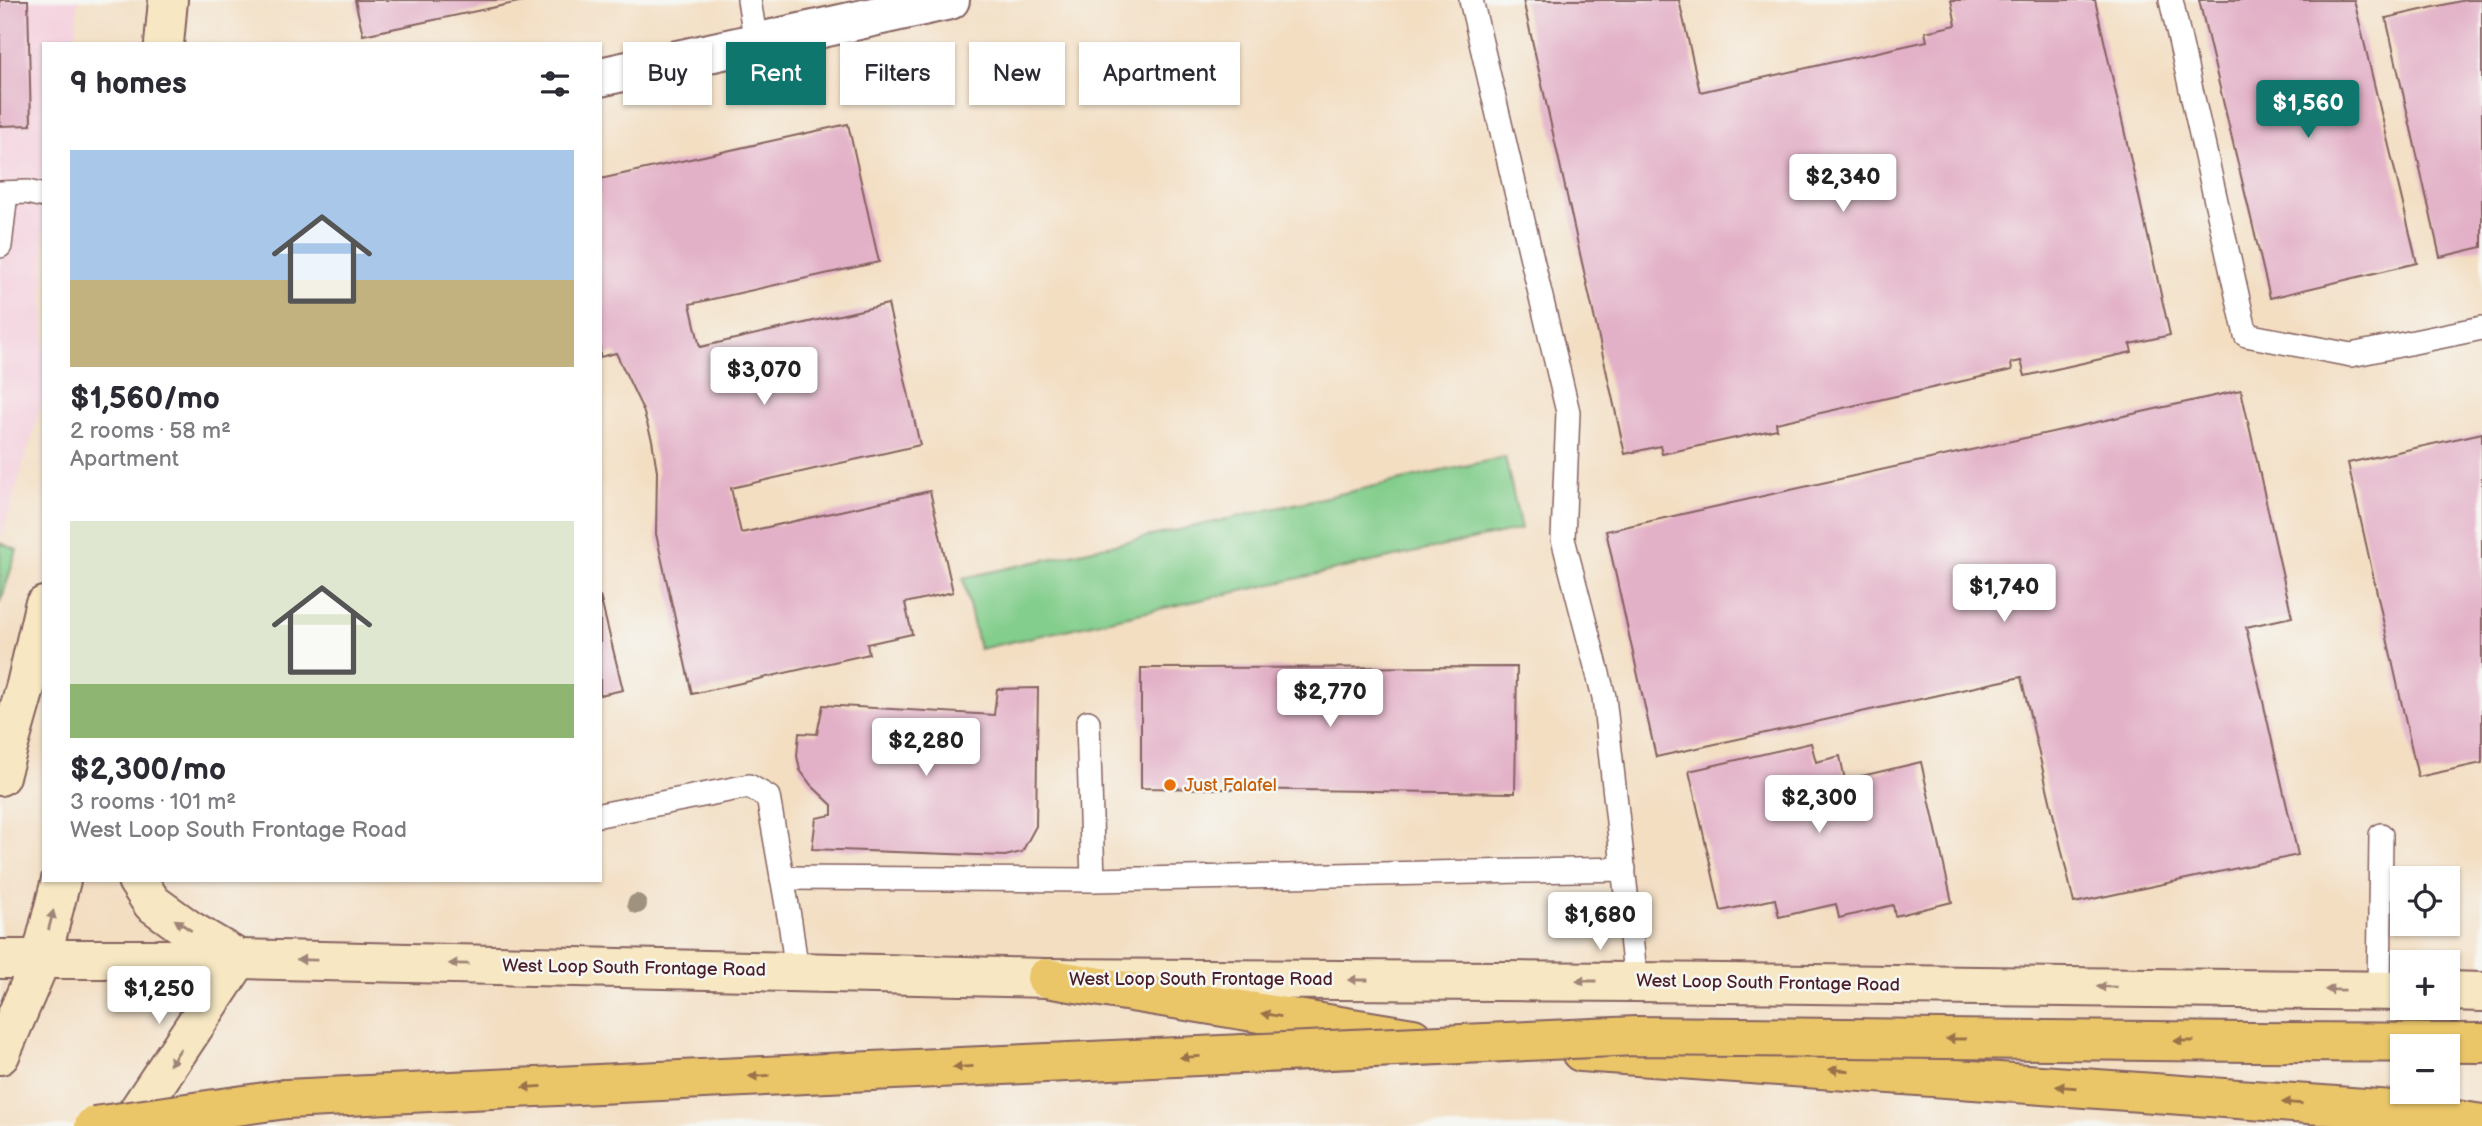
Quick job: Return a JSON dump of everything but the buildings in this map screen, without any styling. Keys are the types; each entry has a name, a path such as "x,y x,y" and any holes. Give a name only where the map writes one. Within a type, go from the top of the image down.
{"highway":[{"path":"1045,978 1429,1041 2392,1110 2482,1124"},
{"path":"94,1126 286,1099 1636,1037 2482,1043"}],"main road":[{"path":"164,42 168,0"},
{"path":"0,776 26,685 42,615"},
{"path":"0,1055 41,959 60,882"},
{"path":"128,1126 239,959 188,929 152,903 138,882"},
{"name":"West Loop South Frontage Road","path":"0,959 239,959 1045,978 2390,991"},
{"path":"2460,991 2482,992"}],"street":[{"path":"761,42 950,0"},
{"path":"602,77 726,50"}],"lane":[{"path":"749,0 756,42"},
{"path":"1471,0 1568,412 1563,540 1604,697 1636,982"},
{"path":"2171,0 2246,335 2351,355 2482,328"},
{"path":"0,246 3,193 42,195"},
{"path":"1088,722 1093,880"},
{"path":"602,816 749,786 768,797 797,972"},
{"path":"2381,835 2390,975"},
{"path":"782,878 1093,880 1624,869"}],"shaded area":[{"path":"0,0 78,0 75,42 42,42 42,404 0,541"}],"green space":[{"path":"1505,457 1521,529 979,649 963,578"},
{"path":"0,543 17,550 0,604"}],"place":[{"name":"Just Falafel","path":"1170,785"}]}
